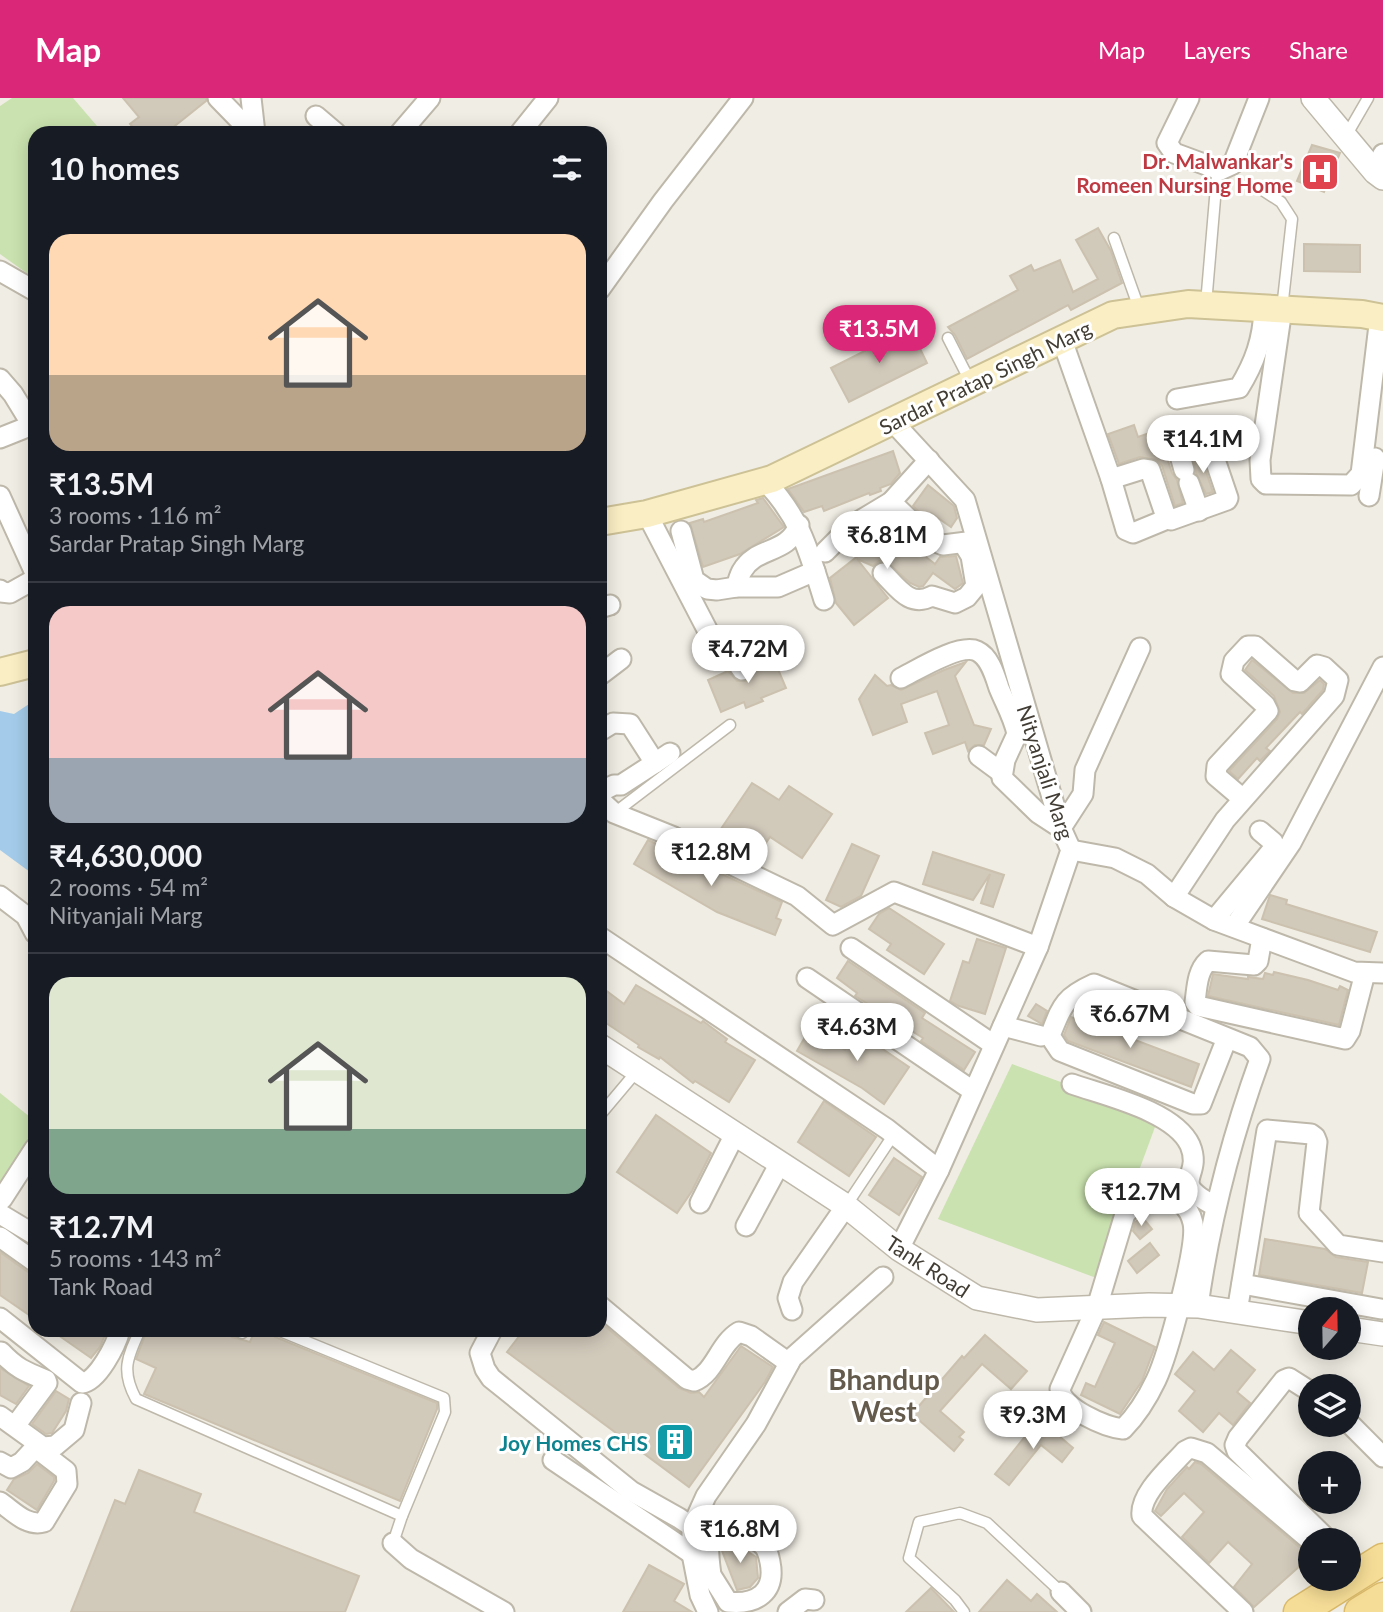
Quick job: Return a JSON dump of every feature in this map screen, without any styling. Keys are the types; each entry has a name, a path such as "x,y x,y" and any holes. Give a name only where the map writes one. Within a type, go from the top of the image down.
{"main road":[{"name":"Sardar Pratap Singh Marg","path":"607,522 647,514 766,482 1113,315 1188,304 1381,317"},
{"path":"0,672 28,665"},
{"path":"1300,1612 1329,1591"},
{"path":"1360,1612 1383,1598"}],"street":[{"path":"218,98 247,126"},
{"path":"251,98 253,126"},
{"path":"406,126 430,98"},
{"path":"526,126 548,98"},
{"path":"607,279 663,201 743,98"},
{"path":"1189,98 1167,143 1169,149 1220,170 1233,164 1259,98"},
{"path":"1306,100 1380,168"},
{"path":"316,116 328,126"},
{"path":"0,271 28,287"},
{"path":"1267,309 1260,460 1261,478 1266,484 1351,485 1361,474 1381,317"},
{"path":"1249,344 1267,309"},
{"path":"1177,399 1239,388 1252,367 1260,345 1267,309"},
{"path":"1062,340 1126,530 1133,533 1167,519 1171,520 1224,503 1228,498 1209,442 1179,452 1199,511"},
{"path":"0,379 28,416"},
{"path":"1369,496 1383,394"},
{"name":"Nityanjali Marg","path":"893,422 965,500 970,542 1061,828 1071,850 1038,947 939,1170 899,1249"},
{"path":"2,433 28,425"},
{"path":"825,551 852,526 891,502 929,460"},
{"path":"1111,479 1143,469 1150,470 1167,519"},
{"path":"766,482 784,501 799,525 824,600"},
{"path":"0,496 28,558"},
{"path":"883,573 907,597 916,601 924,601 932,596 956,603 967,597 976,586 970,542 943,545 931,540 891,502"},
{"path":"647,514 712,639 742,670"},
{"path":"736,587 741,571 752,559 794,538 799,525"},
{"path":"681,531 694,580 707,589 778,587 815,571"},
{"path":"0,590 10,593 28,583"},
{"path":"1174,897 1225,820 1334,696 1338,680 1324,667 1317,665 1300,682 1295,681 1255,646 1248,646 1234,661 1231,674 1265,705 1268,711 1217,766 1216,776 1243,799"},
{"path":"901,678 955,652 976,651 984,656 991,667 1017,734 1005,760 1002,778 1038,813 1061,828 1083,794 1085,770 1140,648"},
{"path":"607,670 621,659"},
{"path":"1234,927 1291,842 1383,667"},
{"path":"607,727 613,723 630,724 662,758 621,785 607,788"},
{"path":"979,755 1002,773"},
{"path":"613,808 797,896 833,925 894,892 1038,947"},
{"path":"1214,920 1273,849 1273,842 1260,831"},
{"path":"1071,850 1115,858 1147,874 1174,897 1214,920 1354,972 1374,973 1345,1040 1198,1006 1195,1002 1200,969 1204,964 1208,961 1254,965 1258,961 1262,938"},
{"path":"0,896 28,920"},
{"path":"607,942 894,1134 939,1170"},
{"path":"851,948 994,1045"},
{"path":"807,978 973,1091"},
{"path":"1189,1306 1194,1225 1181,1201 1167,1195 1137,1202 1125,1214 1097,1307 1060,1394 1090,1418 1114,1428 1122,1429 1138,1414 1189,1306 1244,1102 1260,1059 1250,1047 1094,984 1073,994 1061,1007 1050,1036 1060,1051 1193,1104 1201,1104 1227,1038"},
{"path":"1003,1026 1041,1036"},
{"name":"Tank Road","path":"607,1051 846,1206 899,1249 977,1298 1037,1310 1189,1306 1298,1321"},
{"path":"1072,1084 1160,1116 1170,1124 1190,1146 1190,1191 1215,1206"},
{"path":"1237,1312 1268,1130 1311,1134 1315,1137 1317,1142 1309,1213 1338,1245 1383,1252"},
{"path":"700,1203 735,1134"},
{"path":"28,1160 1,1206 28,1229"},
{"path":"746,1226 780,1163"},
{"path":"792,1310 788,1298 793,1282 846,1206"},
{"path":"0,1237 28,1257"},
{"path":"736,1434 786,1361 883,1277"},
{"path":"1241,1284 1382,1309 1381,1334 1362,1331"},
{"path":"607,1312 687,1379 694,1381 702,1378 730,1338 738,1332 751,1336 786,1361"},
{"path":"0,1318 82,1383 89,1382 96,1376 116,1337"},
{"path":"488,1337 480,1353 491,1378 631,1491 710,1539"},
{"path":"1,1352 15,1366 33,1377 46,1380 47,1383 7,1421 43,1447 55,1446 74,1430 81,1403"},
{"path":"706,1581 692,1527 706,1496 756,1424 786,1361"},
{"path":"1298,1383 1289,1378 1284,1380 1235,1445 1237,1451 1316,1528"},
{"path":"1361,1435 1383,1457"},
{"path":"1243,1612 1142,1516 1141,1508 1146,1496 1185,1451 1191,1448 1214,1458 1298,1530"},
{"path":"0,1462 11,1468 22,1462 34,1449 66,1471 68,1484 44,1522 38,1524 30,1523 0,1502"},
{"path":"553,1460 706,1581 735,1603 762,1596 769,1589 773,1577 769,1554 764,1546 720,1522 713,1528 710,1539 706,1581"},
{"path":"393,1543 411,1559 504,1612"},
{"path":"1061,1592 1081,1612"},
{"path":"788,1612 805,1599 816,1601"}],"lane":[{"path":"1346,136 1368,98"},
{"path":"1206,305 1217,175"},
{"path":"1264,191 1281,202 1292,219 1267,309"},
{"path":"1114,238 1140,311"},
{"path":"948,338 971,384"},
{"path":"613,808 730,725"},
{"path":"607,1107 637,1071"},
{"path":"846,1206 894,1134"},
{"path":"136,1337 127,1356 126,1373 136,1399 402,1516"},
{"path":"295,1337 444,1398 445,1412 393,1543"},
{"path":"964,1612 955,1600 909,1558 919,1522 960,1513 986,1523 1061,1592"}],"green space":[{"path":"12,98 73,98 97,126 28,126 28,274 0,254 0,106"},
{"path":"1012,1064 1131,1108 1155,1127 1099,1279 938,1219"},
{"path":"0,1093 28,1115 28,1138 0,1188"}],"water":[{"path":"28,705 28,871 0,850 0,711 14,714"}],"building":[{"path":"123,98 206,98 206,101 175,126 132,126 130,124 139,117"},
{"path":"1312,145 1340,153 1324,192 1297,181"},
{"path":"1098,228 1111,251 1122,283 1071,310 1068,305 967,359 948,327 1018,290 1010,276 1031,265 1034,271 1060,260 1073,292 1098,279 1076,240"},
{"path":"1304,244 1360,245 1360,272 1304,271"},
{"path":"910,328 927,363 849,402 831,368"},
{"path":"1134,425 1138,437 1158,430 1183,503 1175,506 1162,466 1157,460 1140,457 1119,464 1108,434"},
{"path":"893,451 900,473 891,484 870,495 869,493 824,511 822,506 804,512 788,489"},
{"path":"1201,457 1213,492 1206,494 1196,473 1194,459"},
{"path":"928,485 954,506 957,518 951,527 931,513 926,519 913,506"},
{"path":"763,498 784,527 740,554 703,567 690,523 703,519 704,522 758,503 756,500"},
{"path":"889,517 911,538 908,543 935,564 940,557 956,556 963,583 955,589 933,573 923,586 919,587 910,583 887,562 879,561 873,566 857,559 888,598 854,625 836,603 830,578 868,548 862,544 877,525"},
{"path":"771,653 786,688 761,698 763,701 746,708 744,702 721,712 708,680 728,671 737,681 748,681 754,670 751,662"},
{"path":"1252,660 1293,693 1304,693 1320,680 1324,684 1323,690 1302,714 1300,712 1266,748 1270,751 1260,761 1257,758 1238,779 1229,771 1277,719 1280,712 1274,696 1245,670"},
{"path":"966,662 955,676 974,725 991,729 984,745 975,745 968,751 965,742 933,754 925,733 949,725 937,691 901,704 907,722 873,735 859,699 875,675 887,686 901,690"},
{"path":"752,783 779,800 789,786 832,814 802,858 770,837 753,862 712,842"},
{"path":"648,840 782,902 776,918 781,920 775,935 717,912 634,864"},
{"path":"852,844 879,856 861,896 841,907 826,900"},
{"path":"933,852 1004,875 993,907 981,903 990,874 973,900 923,884"},
{"path":"1270,895 1287,900 1286,904 1377,932 1370,952 1262,919"},
{"path":"889,908 944,944 924,974 887,950 891,944 869,929 879,914"},
{"path":"977,939 1006,948 985,1014 950,1001 963,961 969,963"},
{"path":"848,961 925,1013 922,1018 975,1052 964,1070 921,1041 923,1038 855,996 857,993 837,978"},
{"path":"1274,972 1338,990 1340,986 1348,990 1339,1025 1208,996 1213,974 1263,979 1265,973 1273,975"},
{"path":"636,985 701,1023 703,1021 727,1039 725,1042 755,1060 729,1102 695,1081 693,1083 660,1057 659,1059 638,1047 639,1045 607,1024 607,991 624,1004"},
{"path":"1036,1004 1047,1011 1042,1024 1028,1016"},
{"path":"1106,1011 1117,1015 1111,1031 1199,1064 1191,1087 1068,1041 1064,1035 1071,1017 1100,1027"},
{"path":"809,1030 845,1050 856,1031 909,1067 884,1104 862,1088 797,1051"},
{"path":"824,1101 876,1137 849,1176 798,1142"},
{"path":"656,1115 711,1153 692,1191 677,1213 617,1172"},
{"path":"894,1158 922,1177 899,1215 869,1195"},
{"path":"1142,1217 1152,1229 1140,1239 1133,1231 1135,1222"},
{"path":"1265,1239 1325,1249 1336,1257 1368,1262 1362,1293 1259,1275"},
{"path":"1150,1243 1159,1255 1137,1273 1128,1261"},
{"path":"0,1252 28,1272 28,1314 0,1295"},
{"path":"1104,1322 1155,1347 1142,1381 1120,1414 1081,1395 1086,1383 1095,1387 1115,1343 1098,1335"},
{"name":"Joy Homes CHS","path":"607,1328 679,1388 691,1393 699,1392 704,1397 741,1346 773,1367 689,1487 507,1352 519,1337 607,1337"},
{"path":"985,1335 1027,1371 1011,1389 982,1364 940,1411 964,1432 959,1437 963,1440 954,1451 912,1414 962,1356 964,1358"},
{"path":"61,1337 104,1337 91,1358"},
{"path":"144,1337 232,1337 250,1342 252,1337 275,1337 437,1403 437,1409 400,1501 144,1394 156,1368 136,1359"},
{"path":"1231,1350 1255,1370 1237,1392 1250,1403 1233,1425 1219,1413 1203,1432 1179,1411 1195,1391 1175,1374 1193,1352 1214,1370"},
{"path":"0,1368 29,1386 16,1404 0,1395"},
{"path":"56,1391 69,1399 66,1411 52,1433 46,1434 32,1424"},
{"path":"1039,1419 1073,1448 1062,1462 1041,1445 1009,1485 995,1474"},
{"path":"1195,1462 1201,1464 1298,1546 1298,1568 1254,1607 1234,1587 1252,1564 1228,1542 1209,1563 1182,1537 1204,1512 1184,1493 1161,1516 1155,1511 1167,1489 1187,1467 1189,1469"},
{"path":"37,1464 54,1477 54,1481 37,1510 7,1490 14,1479 28,1473"},
{"path":"139,1470 201,1494 194,1512 359,1576 345,1612 71,1612 115,1500 125,1504"},
{"path":"730,1540 756,1557 758,1578 750,1587 737,1590 721,1548 721,1543"},
{"path":"649,1565 684,1584 674,1601 692,1612 623,1612"},
{"path":"1007,1580 1031,1601 1037,1594 1057,1612 979,1612"},
{"path":"931,1588 954,1612 906,1612"}],"place":[{"name":"Dr. Malwankar's Romeen Nursing Home","path":"1320,172"},
{"name":"Joy Homes CHS","path":"675,1442"}],"district":[{"name":"Bhandup West","path":"884,1395"}]}
